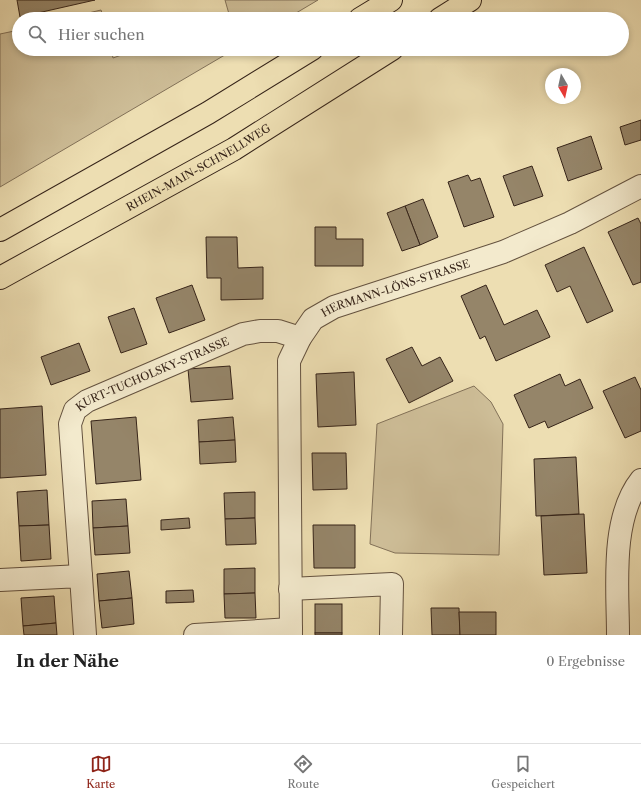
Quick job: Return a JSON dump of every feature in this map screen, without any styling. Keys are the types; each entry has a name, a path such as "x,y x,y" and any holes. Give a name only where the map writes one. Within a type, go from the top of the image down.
{"highway":[{"path":"371,12 391,0"},
{"path":"451,12 470,0"},
{"path":"0,230 208,113 301,56"},
{"name":"RHEIN-MAIN-SCHNELLWEG","path":"0,278 234,149 381,56"}],"street":[{"name":"HERMANN-LÖNS-STRASSE","path":"291,632 289,361 300,338 313,320 334,307 503,252 570,223 641,186"},
{"name":"KURT-TUCHOLSKY-STRASSE","path":"85,635 70,424 75,410 87,400 243,334 260,331 278,331 300,338"},
{"path":"618,635 618,547 625,509 641,480"},
{"path":"0,580 81,576"},
{"path":"290,589 392,584 391,635"},
{"path":"195,635 291,632"}],"shaded area":[{"path":"225,0 318,0 298,12 228,12"},
{"path":"12,31 12,56 113,56 113,58 119,56 223,56 0,187 0,34"},
{"path":"474,386 491,402 503,424 499,555 395,553 370,544 377,424"}],"building":[{"path":"17,0 95,0 42,12 19,12"},
{"path":"641,120 641,140 625,145 620,127"},
{"path":"591,136 602,169 568,181 557,148"},
{"path":"532,166 543,196 514,206 503,176"},
{"path":"468,175 471,181 480,178 494,217 464,227 448,182"},
{"path":"423,199 438,237 420,245 405,206"},
{"path":"405,206 420,245 402,251 387,213"},
{"path":"638,218 641,224 641,282 633,285 608,232"},
{"path":"315,227 336,227 336,239 363,239 363,266 315,266"},
{"path":"206,237 237,237 238,268 263,267 263,299 221,300 221,278 207,278"},
{"path":"584,247 613,311 587,323 570,286 557,292 545,265"},
{"path":"192,285 205,320 169,333 156,298"},
{"path":"486,285 504,325 537,310 550,337 496,361 485,336 480,339 461,296"},
{"path":"134,308 147,344 121,353 108,317"},
{"path":"79,343 90,371 51,385 41,357"},
{"path":"412,347 422,366 440,357 453,381 409,403 386,359"},
{"path":"230,366 233,399 191,402 188,369"},
{"path":"354,372 356,425 318,427 316,374"},
{"path":"560,374 565,386 580,379 593,408 548,428 545,421 529,428 514,395"},
{"path":"635,377 641,390 641,431 625,438 603,391"},
{"path":"42,406 46,475 0,478 0,409"},
{"path":"136,417 141,480 96,484 91,421"},
{"path":"233,417 235,440 199,442 198,420"},
{"path":"235,440 236,462 200,464 199,442"},
{"path":"312,453 346,453 347,489 313,490"},
{"path":"576,457 579,514 536,516 534,459"},
{"path":"47,490 49,525 19,526 17,492"},
{"path":"255,492 255,518 225,519 224,493"},
{"path":"126,499 128,526 93,528 92,501"},
{"path":"584,514 587,573 544,575 541,516"},
{"path":"189,518 190,528 161,530 161,520"},
{"path":"255,518 256,544 226,545 225,519"},
{"path":"49,525 51,559 21,561 19,526"},
{"path":"313,525 355,525 355,568 314,568"},
{"path":"128,526 130,553 95,555 93,528"},
{"path":"255,568 255,593 224,594 224,569"},
{"path":"129,571 132,598 99,601 97,574"},
{"path":"193,590 194,602 166,603 166,591"},
{"path":"255,593 256,618 225,618 224,594"},
{"path":"54,596 56,623 23,626 21,598"},
{"path":"132,598 134,624 102,628 99,601"},
{"path":"315,604 342,604 342,633 315,633"},
{"path":"431,608 459,608 460,635 432,635"},
{"path":"459,612 496,612 496,635 460,635"},
{"path":"56,623 57,635 24,635 23,626"},
{"path":"315,633 342,633 342,635 315,635"}]}
